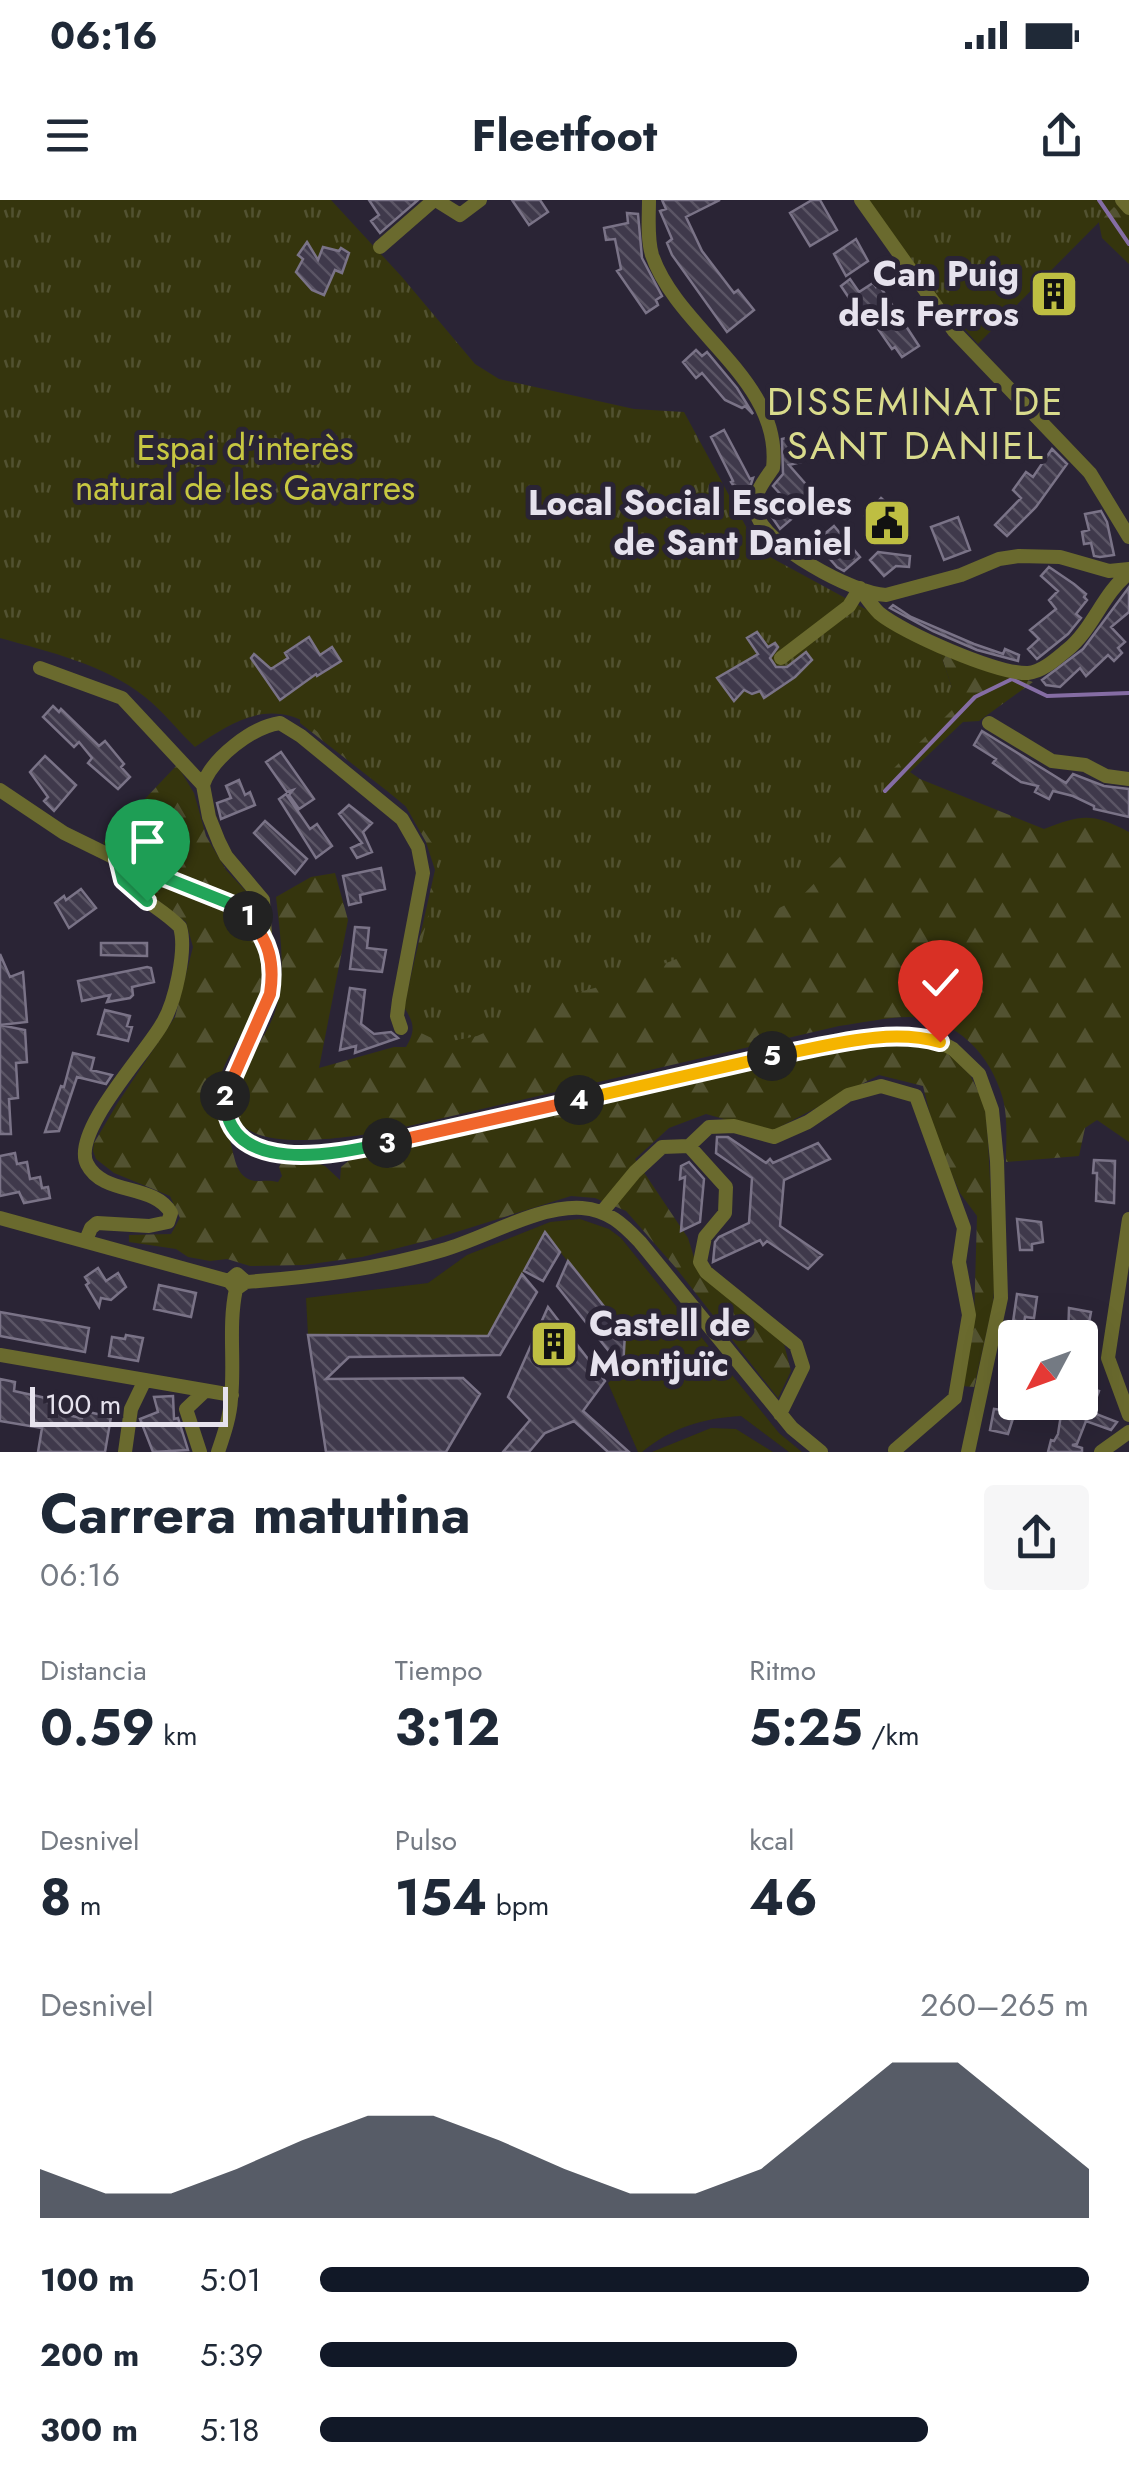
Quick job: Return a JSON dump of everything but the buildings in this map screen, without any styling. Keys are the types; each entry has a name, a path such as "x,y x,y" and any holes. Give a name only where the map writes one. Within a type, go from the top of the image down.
{"street":[{"path":"380,247 435,200 460,216 480,200"},
{"path":"649,200 652,255 663,276 748,386 767,419 773,468 758,492 756,504 762,526 782,545 860,588 886,595 1019,556 1060,556 1109,571 1129,571"},
{"path":"860,200 954,331 1090,473 1129,537"},
{"path":"1122,200 1129,208"},
{"path":"860,588 877,611 904,629 968,657 1028,673 1038,671 1077,642 1129,571"},
{"path":"781,658 849,606 860,588"},
{"path":"40,668 122,698 203,785"},
{"path":"401,1028 397,1016 399,1000 423,873 418,847 402,819 301,736 280,723 265,727 226,753 206,774 203,785 219,842 263,900 265,938 272,956 270,994 227,1085 228,1119 238,1136 268,1150 314,1156 346,1152 743,1060 875,1038 924,1037 953,1049 979,1074 992,1110 1002,1281 968,1452"},
{"path":"989,723 1052,761 1085,764 1106,776 1129,779"},
{"path":"0,790 47,824 118,859 236,906 265,938"},
{"path":"86,1240 97,1223 158,1226 168,1222 171,1213 161,1201 102,1180 84,1158 84,1146 94,1125 164,1022 183,946 180,926 127,885 120,875 118,859"},
{"path":"602,1212 662,1147 689,1146 709,1127 734,1126 774,1137 808,1122 848,1095 881,1086 916,1096 964,1228 959,1262 969,1315 954,1398 895,1450"},
{"path":"689,1146 726,1187 724,1213 706,1237 700,1262 706,1272 796,1345 802,1367 780,1414"},
{"path":"0,1218 237,1284 404,1260 564,1208 602,1212 640,1242 780,1414 821,1452"},
{"path":"1129,1219 1108,1358 1129,1415"},
{"path":"218,1452 232,1394 230,1325 237,1284"},
{"path":"0,1356 232,1394"},
{"path":"124,1452 131,1409 144,1382"},
{"path":"200,1452 186,1410 204,1392"},
{"path":"1100,1452 1129,1432"}],"green space":[{"name":"Espai d'interès natural de les Gavarres","path":"0,200 331,200 475,364 499,379 634,409 684,412 750,534 770,557 939,649 952,688 952,710 894,768 860,836 801,897 691,953 622,981 571,994 477,1036 442,1043 421,1033 407,1005 438,874 434,846 410,810 307,723 292,716 249,717 195,747 152,703 112,676 76,660 0,638"},
{"path":"869,200 1129,200 1129,221 1114,207 978,344 934,295"},
{"path":"1086,200 1129,200 1129,264 1102,238 1098,218"},
{"path":"939,649 1033,682 979,721 963,722 910,772 1044,829 1087,818 1106,821 1129,832 1129,1142 1097,1120 1085,1128 1079,1156 1006,1162 1005,1106 981,1054 942,1024 909,1017 839,1026 383,1132 283,1139 259,1135 242,1124 234,1107 239,1080 270,1024 280,992 276,897 311,877 335,873 348,920 319,1068 406,1047 412,1022 404,1007 435,870 426,842 405,805 300,723 300,710 952,688"},
{"path":"177,765 194,793 206,836 226,870 256,902 250,909 215,890 138,863 103,843"},
{"path":"146,878 198,897 231,915 255,941 262,958 262,999 223,1070 217,1100 239,1170 255,1181 278,1182 282,1161 314,1162 340,1180 341,1167 351,1159 748,1066 883,1045 923,1044 947,1052 970,1075 985,1105 995,1275 993,1304 974,1387 961,1386 974,1320 977,1216 960,1193 936,1138 923,1086 879,1075 770,1132 706,1114 669,1128 635,1159 688,1238 698,1270 784,1344 791,1371 778,1398 626,1211 595,1198 571,1196 434,1239 362,1257 304,1265 250,1266 227,1259 210,1261 188,1257 176,1249 129,1242 129,1235 171,1234 180,1218 170,1196 114,1173 96,1159 94,1143 175,1017 193,947 186,922 136,883 137,879"},
{"path":"580,1219 609,1229 621,1238 779,1433 802,1452 789,1452 741,1416 688,1426 638,1452 608,1383 623,1369 625,1333 545,1233 488,1337 308,1335 306,1298 428,1283 467,1255 550,1222"},
{"path":"711,1428 736,1429 773,1452 652,1452"}],"waterway":[{"path":"1099,200 1129,244"},
{"path":"885,791 975,697 1012,679 1047,696 1129,693"}],"place":[{"name":"Can Puig dels Ferros","path":"1054,294"},
{"name":"Local Social Escoles de Sant Daniel","path":"887,523"},
{"name":"Castell de Montjuïc","path":"554,1344"}],"district":[{"name":"DISSEMINAT DE SANT DANIEL","path":"916,424"}],"route":[{"path":"147,901 123,880 118,859 236,906 265,938 272,956 270,994 227,1085 225,1102 228,1119 238,1136 255,1147 290,1154 346,1152 743,1060 875,1038 924,1037 940,1042"}]}
